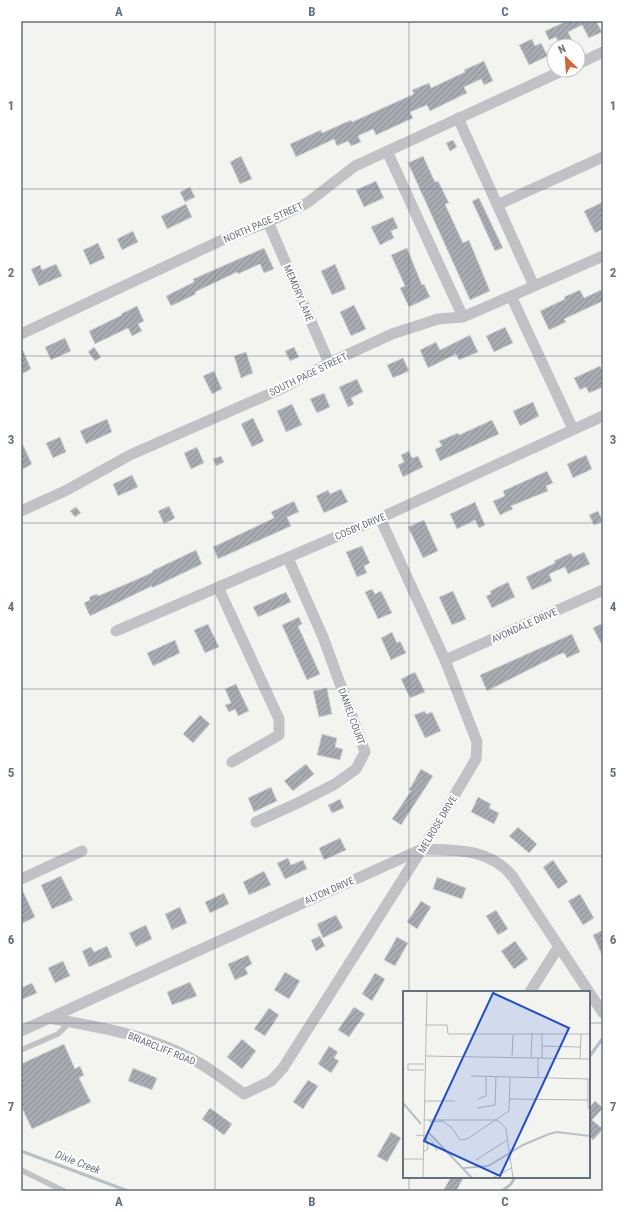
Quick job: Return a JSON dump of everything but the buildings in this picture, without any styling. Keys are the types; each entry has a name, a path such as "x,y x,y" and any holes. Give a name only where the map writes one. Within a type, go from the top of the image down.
{"street":[{"path":"586,60 603,52"},
{"name":"NORTH PAGE STREET","path":"21,334 220,241 268,222 307,203 355,166 546,78"},
{"path":"458,118 534,286"},
{"path":"388,151 463,317"},
{"path":"497,205 603,157"},
{"name":"MEMORY LANE","path":"268,222 329,363"},
{"name":"SOUTH PAGE STREET","path":"21,511 67,490 130,455 283,388 329,363 392,334 438,320 463,317 603,256"},
{"path":"511,296 573,429"},
{"name":"COSBY DRIVE","path":"116,631 380,518 603,416"},
{"name":"MELROSE DRIVE","path":"244,1094 271,1081 283,1068 422,849 476,759 478,750 477,742 445,660 380,518"},
{"name":"DANIEL COURT","path":"256,822 335,784 356,769 365,752 323,637 288,558"},
{"path":"218,587 280,719 279,735 232,762"},
{"name":"AVONDALE DRIVE","path":"445,660 603,590"},
{"name":"ALTON DRIVE","path":"21,1031 422,849 461,850 489,857 503,866 513,877 588,991"},
{"path":"21,879 82,851"},
{"path":"531,991 559,946"},
{"name":"ALTON DRIVE","path":"590,994 603,1013"},
{"name":"BRIARCLIFF ROAD","path":"48,1018 116,1030 150,1041 201,1064 244,1094"}],"lane":[{"path":"21,1050 58,1034 70,1022"},
{"path":"21,1170 64,1191"}],"waterway":[{"path":"590,1056 603,1038"},
{"name":"Dixie Creek","path":"21,1151 128,1191"},
{"path":"502,1191 511,1184 514,1178"}]}
